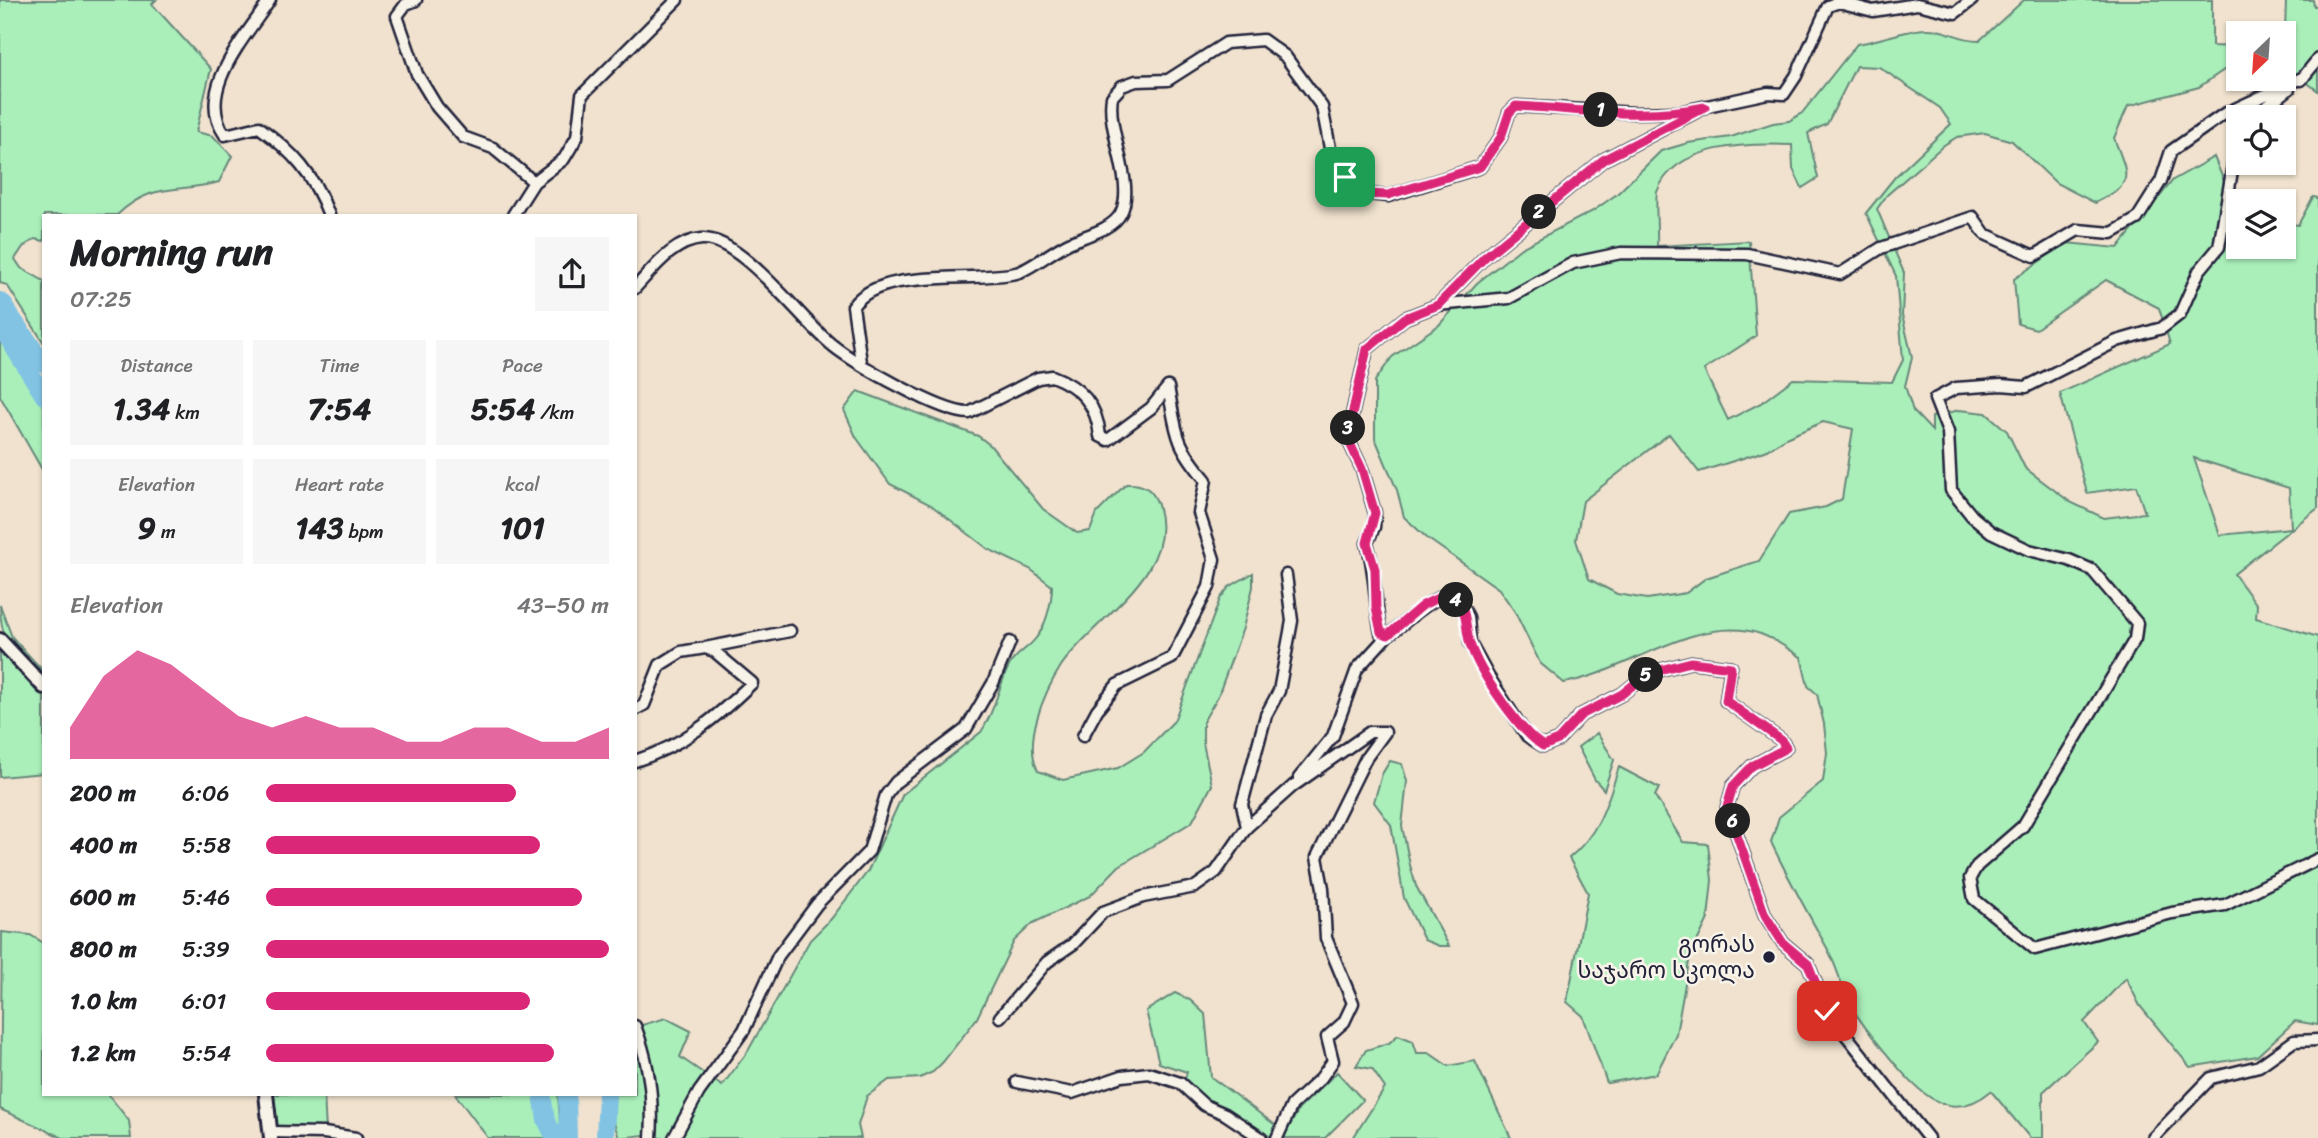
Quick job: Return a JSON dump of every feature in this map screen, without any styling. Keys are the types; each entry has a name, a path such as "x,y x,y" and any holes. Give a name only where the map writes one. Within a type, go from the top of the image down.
{"street":[{"path":"270,0 223,72 213,103 217,124 225,135 259,127 293,152 323,199 329,214"},
{"path":"416,0 406,4 397,16 417,74 437,107 463,137 494,148 534,182"},
{"path":"514,214 534,182 564,159 577,137 582,95 677,0"},
{"path":"861,362 853,306 860,296 908,280 979,279 1019,273 1052,250 1105,228 1120,215 1126,199 1112,97 1122,86 1136,81 1168,80 1226,43 1263,40 1284,56 1322,107 1330,148 1345,177 1367,194 1388,195 1480,167 1501,137 1509,113 1516,106 1635,113 1679,112 1768,93 1784,94 1796,76 1828,6 1839,2 1873,10 1917,4 1955,13 1972,0"},
{"path":"2269,105 2304,77 2318,59"},
{"path":"1388,635 1381,632 1376,608 1375,569 1367,543 1375,513 1362,469 1347,437 1367,349 1405,318 1438,305 1509,298 1573,263 1621,253 1747,254 1840,274 1881,248 1973,217 1985,234 2034,256 2078,230 2112,233 2137,219 2161,181 2171,151 2224,114 2304,77"},
{"path":"1438,305 1485,257 1603,160 1705,107"},
{"path":"2231,175 2219,247 2199,271 2180,314 2162,328 2117,341 2026,387 2001,385 1956,388 1935,399 1948,432 1951,490 1972,516 1991,532 2029,550 2069,560 2092,570 2137,623 2135,639 2023,826 1978,866 1970,878 1974,898 2035,949 2172,913 2225,905 2318,859"},
{"path":"637,286 665,256 686,242 705,239 718,243 749,261 833,345 912,393 958,413 969,413 1038,378 1052,376 1090,400 1099,419 1100,436 1108,440 1151,408 1168,387 1174,429 1183,453 1206,480 1199,513 1214,559 1209,587 1172,658 1117,685 1097,710 1083,736"},
{"path":"1247,827 1242,804 1266,715 1279,691 1292,621 1286,575"},
{"path":"1293,786 1333,736 1357,669 1388,635 1423,605 1442,596 1460,602 1468,617 1469,643 1488,676 1527,736 1543,746 1558,740 1581,715 1622,694 1648,673 1691,662 1731,667 1726,701 1781,740 1786,748 1752,766 1733,786 1727,807 1765,915 1783,943 1808,964 1827,1011 1928,1138"},
{"path":"637,709 644,705 660,665 681,652 790,631"},
{"path":"0,640 8,652 42,685"},
{"path":"674,1138 699,1092 744,1030 778,956 817,904 869,851 886,795 896,782 966,729 993,683 1010,642"},
{"path":"637,760 659,754 708,725 752,682 714,651 705,648"},
{"path":"1000,1017 1047,962 1073,944 1103,912 1143,897 1195,887 1216,872 1247,827 1293,786 1370,732 1385,732 1366,758 1317,858 1323,888 1326,938 1353,1003 1344,1022 1327,1037 1333,1061 1321,1078 1292,1105 1277,1138"},
{"path":"637,1031 643,1046 654,1105 651,1138"},
{"path":"2153,1138 2211,1078 2259,1066 2294,1041 2318,1040"},
{"path":"1017,1082 1072,1093 1122,1076 1149,1073 1180,1083 1204,1105 1226,1114 1261,1138"},
{"path":"266,1096 271,1135 356,1138"}],"green space":[{"path":"0,0 156,0 152,4 211,69 196,132 213,136 232,156 219,182 154,193 130,204 118,214 42,214 42,241 35,239 23,247 15,259 21,268 42,280 42,340 7,285 0,283"},
{"path":"2024,0 2212,0 2212,46 2226,47 2226,69 2199,87 2128,106 2114,138 2125,170 2123,184 2095,203 2056,183 2012,141 1985,133 1957,137 1944,145 1887,195 1877,209 1904,273 1902,315 1912,357 1905,386 1913,411 1932,431 1932,417 1959,410 1986,413 2007,431 2025,468 2070,502 2104,518 2145,513 2136,486 2087,493 2060,393 2170,344 2159,308 2106,280 2036,329 2018,324 2014,279 2066,243 2118,248 2173,180 2214,157 2227,189 2226,259 2296,259 2296,225 2313,197 2318,198 2318,508 2234,574 2257,605 2256,618 2318,637 2318,1025 2295,1021 2257,1056 2190,1067 2140,1006 2126,978 2084,1022 2098,1042 2043,1092 2043,1138 2030,1138 1991,1091 1961,1106 1947,1105 1922,1092 1890,1058 1851,1006 1830,953 1771,842 1779,817 1823,781 1827,753 1824,724 1817,694 1808,686 1801,657 1763,635 1726,630 1679,640 1610,669 1564,683 1540,663 1515,612 1499,589 1427,538 1404,517 1397,490 1375,438 1375,381 1392,357 1439,325 1477,283 1521,248 1593,211 1617,194 1661,151 1688,143 1731,137 1773,123 1789,121 1802,113 1857,44 1926,29 1940,30 1966,39 1980,40","holes":["1856,66 1879,67 1940,108 1951,124 1895,177 1866,213 1896,276 1903,360 1892,382 1793,379 1761,403 1728,420 1704,370 1756,336 1749,241 1657,246 1657,192 1666,176 1696,155 1715,149 1755,145 1792,145 1793,169 1802,188 1818,178 1808,133 1827,124","1823,422 1853,429 1842,499 1826,507 1789,514 1759,561 1706,578 1686,593 1647,599 1617,594 1589,579 1576,540 1583,501 1669,434 1699,472 1765,451 1788,437","2194,458 2289,488 2291,528 2220,535"]},
{"path":"2286,0 2313,0 2314,6 2318,6 2318,91 2296,74 2296,21 2285,21"},
{"path":"0,338 42,404 42,470 0,396"},
{"path":"858,391 978,436 990,445 1043,509 1077,533 1090,531 1097,513 1126,484 1146,488 1156,499 1162,530 1157,552 1146,573 1061,666 1042,703 1033,746 1038,771 1063,780 1118,768 1144,752 1174,721 1220,599 1229,587 1253,573 1253,587 1243,628 1218,696 1203,722 1203,743 1212,785 1192,822 1119,866 1090,896 1033,923 1014,941 977,1018 943,1062 933,1072 920,1078 889,1080 867,1096 858,1125 861,1138 652,1138 644,1135 619,1138 611,1114 615,1096 637,1096 637,1026 666,1018 691,1031 680,1057 722,1086 748,1051 810,940 831,919 868,871 903,794 981,732 1009,666 1036,638 1048,614 1052,586 1030,569 988,549 931,505 890,484 856,437 844,410"},
{"path":"0,605 12,637 42,670 42,681 12,649 3,631"},
{"path":"0,641 42,694 42,773 0,777"},
{"path":"1597,733 1614,760 1604,790 1595,780 1578,747"},
{"path":"1390,761 1402,764 1407,781 1402,826 1416,886 1449,946 1439,946 1424,940 1404,898 1391,825 1374,802 1382,774"},
{"path":"1619,767 1659,788 1655,796 1683,842 1708,844 1712,880 1708,919 1690,956 1676,1034 1656,1074 1607,1083 1583,1016 1567,1002 1588,893 1569,858 1595,828"},
{"path":"2,932 30,935 42,942 42,1096 110,1096 129,1121 131,1138 63,1138 0,1109"},
{"path":"1175,993 1190,1000 1205,1014 1211,1077 1278,1127 1273,1138 1194,1091 1184,1083 1187,1072 1159,1063 1146,1011"},
{"path":"1398,1035 1413,1041 1417,1053 1429,1053 1448,1066 1475,1061 1511,1138 1353,1138 1385,1088 1372,1069 1356,1066 1366,1050 1389,1043"},
{"path":"1337,1072 1363,1100 1325,1138 1283,1138 1299,1109"},
{"path":"272,1096 324,1096 326,1131 289,1130 290,1138 277,1138"},
{"path":"456,1096 558,1096 561,1138 488,1138"}],"waterway":[{"path":"0,301 42,361"},
{"path":"4,304 1,327 42,393"},
{"path":"542,1096 546,1120 555,1138"},
{"path":"567,1096 568,1138"},
{"path":"605,1138 607,1096"}],"place":[{"name":"გორას საჯარო სკოლა","path":"1769,957"}],"route":[{"path":"1345,177 1367,194 1388,195 1480,167 1501,137 1509,113 1516,106 1635,113 1679,112 1705,107 1603,160 1485,257 1438,305 1405,318 1367,349 1347,437 1362,469 1375,513 1374,527 1367,543 1375,569 1376,608 1381,632 1388,635 1405,624 1423,605 1442,596 1460,602 1468,617 1469,643 1488,676 1527,736 1543,746 1558,740 1581,715 1622,694 1648,673 1691,662 1731,667 1726,701 1781,740 1786,748 1752,766 1733,786 1727,807 1743,846 1765,915 1783,943 1796,951 1808,964 1818,995 1827,1011"}]}
